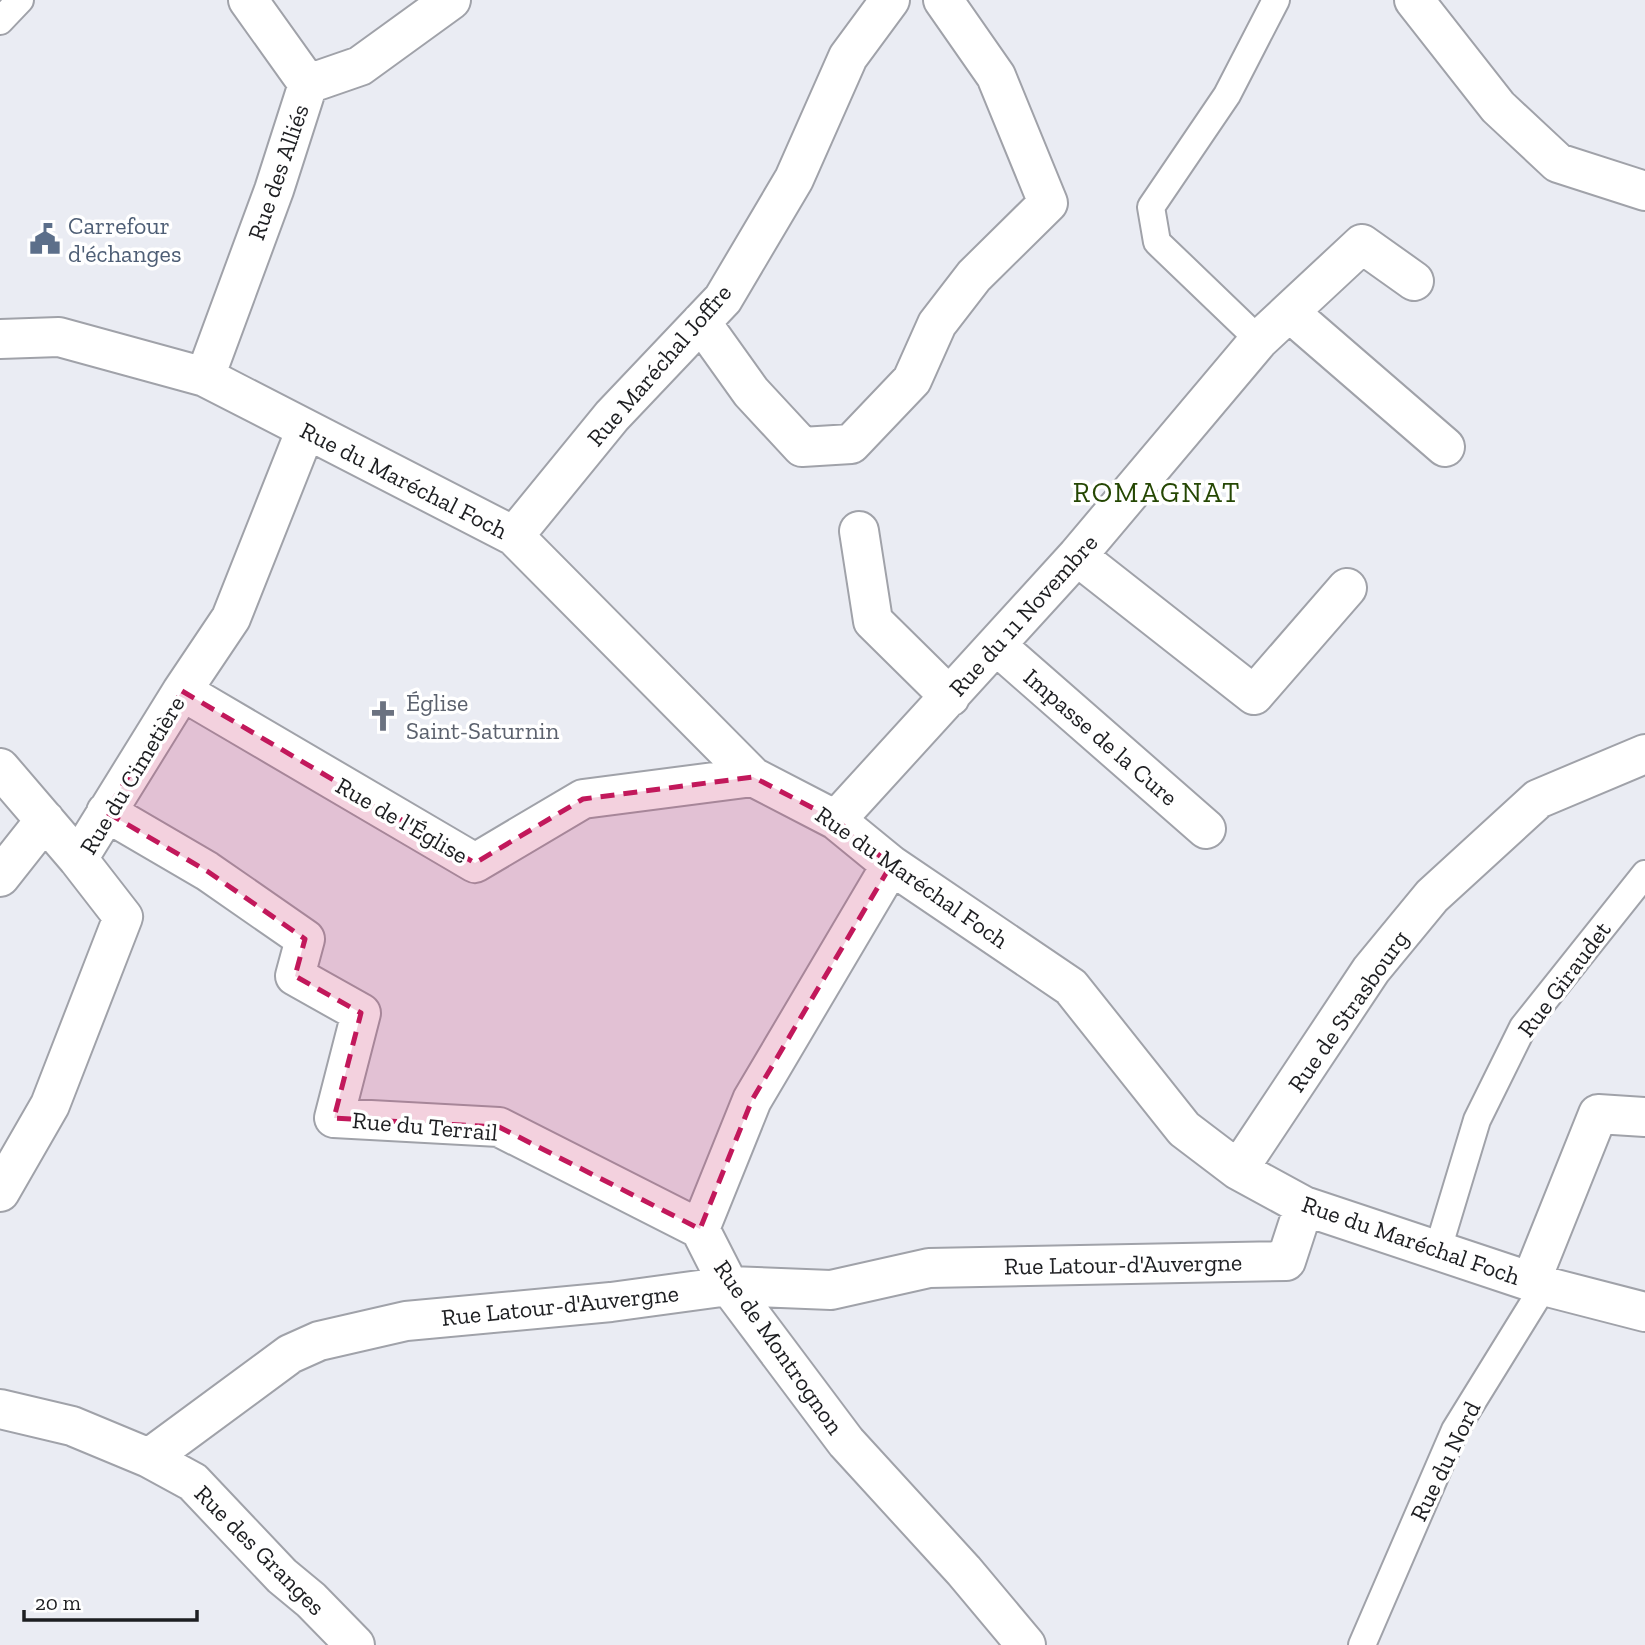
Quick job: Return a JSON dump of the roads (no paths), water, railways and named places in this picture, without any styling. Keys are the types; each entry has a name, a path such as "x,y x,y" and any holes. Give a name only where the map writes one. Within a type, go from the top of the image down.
{"street":[{"path":"247,0 309,84"},
{"name":"Rue des Alliés","path":"205,377 274,191 309,84 360,66 451,0"},
{"name":"Rue Maréchal Joffre","path":"514,536 612,416 723,299 794,179 848,57 890,0"},
{"path":"701,322 751,392 802,447 851,444 912,380 937,324 974,276 1048,203 996,76 943,0"},
{"path":"1414,0 1497,107 1558,163 1645,191"},
{"name":"Rue du 11 Novembre","path":"836,820 1077,556 1259,340 1289,312 1362,244 1414,281"},
{"path":"1289,312 1445,447"},
{"name":"Rue du Maréchal Foch","path":"0,339 59,337 205,377 514,536 753,777 836,820 891,865 1071,987 1184,1129 1238,1170 1304,1206 1537,1284 1645,1312"},
{"name":"Rue du Cimetière","path":"0,1192 50,1105 123,917 78,859 182,691 231,618 306,429"},
{"path":"859,531 873,621 950,697"},
{"path":"1077,556 1254,695 1347,588"},
{"name":"Impasse de la Cure","path":"996,646 1206,829"},
{"name":"Rue de l'Église","path":"182,691 475,863 583,799 753,777"},
{"name":"Rue de Strasbourg","path":"1238,1170 1371,970 1432,896 1538,799 1645,754"},
{"path":"0,768 78,859"},
{"name":"Rue du Terrail","path":"106,812 207,870 304,939 295,976 361,1013 334,1118 499,1127 700,1229"},
{"path":"0,877 45,820"},
{"path":"700,1229 752,1100 891,865"},
{"path":"1537,1284 1598,1114 1645,1117"},
{"name":"Rue Latour-d'Auvergne","path":"149,1458 290,1354 318,1341 407,1321 611,1302 729,1286 831,1290 929,1268 1286,1261 1304,1206"},
{"name":"Rue de Montrognon","path":"700,1229 729,1286 846,1442 964,1571 1026,1645"},
{"name":"Rue des Granges","path":"0,1409 72,1426 149,1458 193,1482 282,1576 311,1600 355,1645"}],"lane":[{"path":"0,20 20,0"},
{"path":"1259,340 1157,242 1151,207 1227,95 1276,0"},
{"name":"Rue Giraudet","path":"1438,1249 1477,1120 1523,1027 1645,874"},
{"name":"Rue du Nord","path":"1362,1645 1455,1430 1537,1284"}],"place":[{"name":"Carrefour d'échanges","path":"45,239"},
{"name":"Église Saint-Saturnin","path":"383,716"}],"district":[{"name":"ROMAGNAT","path":"1157,492"}]}
